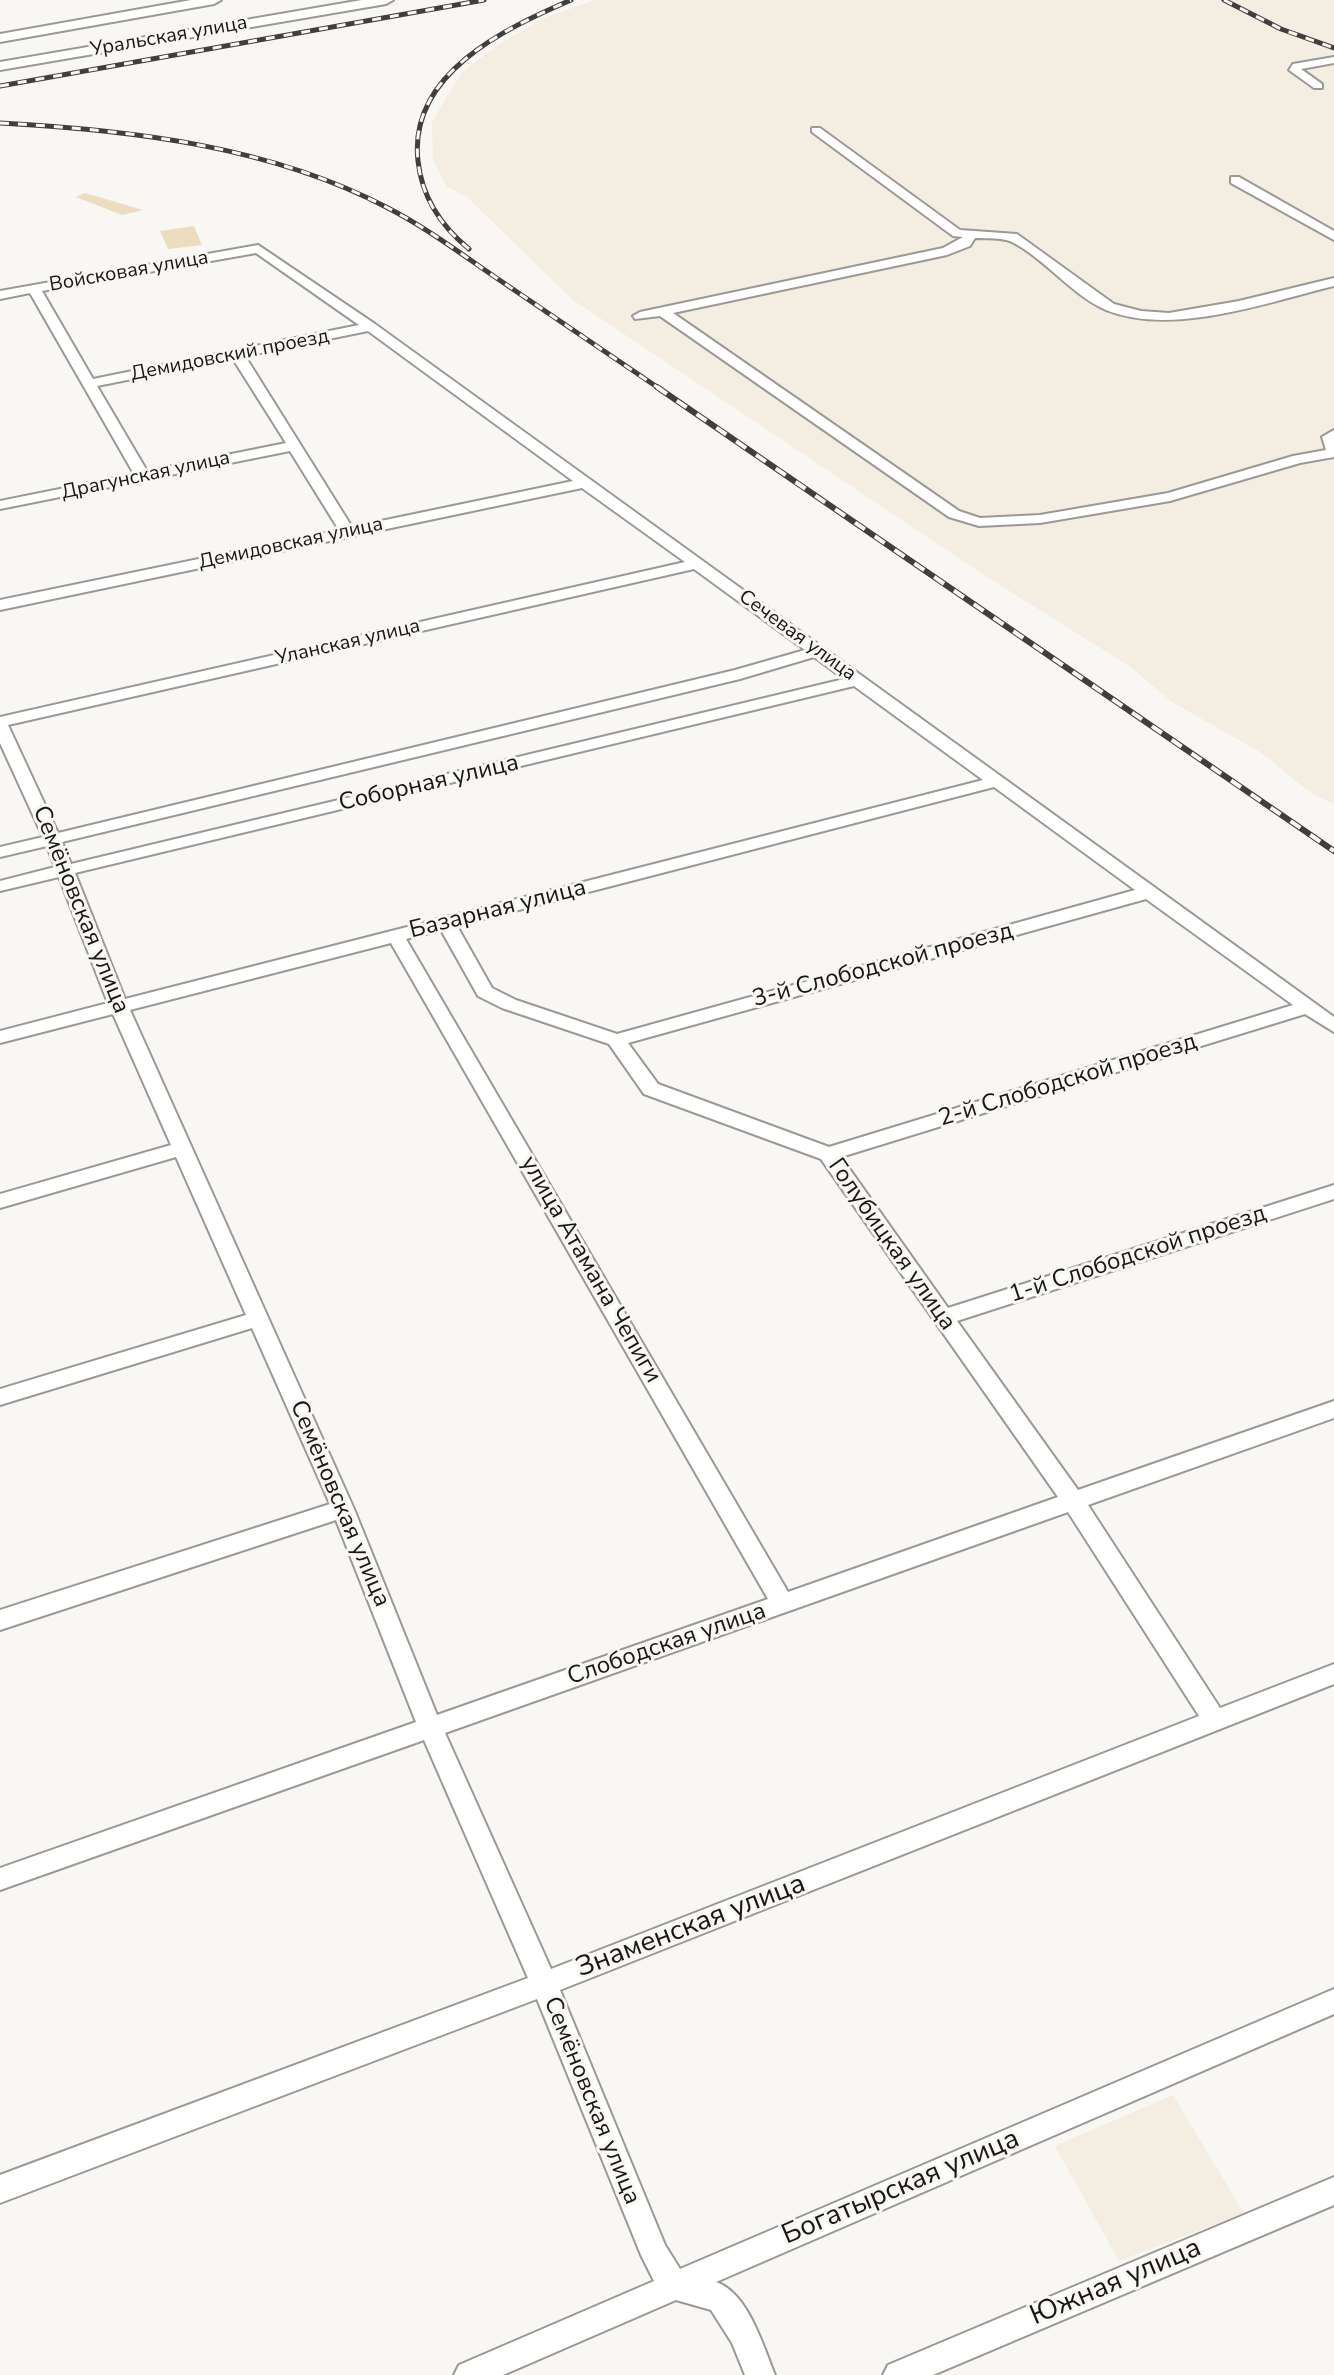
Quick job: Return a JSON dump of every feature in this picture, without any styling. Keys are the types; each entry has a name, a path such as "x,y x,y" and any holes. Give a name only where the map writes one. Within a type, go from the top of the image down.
{"main road":[{"name":"Уральская улица","path":"0,38 214,0"},
{"name":"Уральская улица","path":"0,59 344,0"},
{"name":"Уральская улица","path":"0,66 386,0"}],"street":[{"path":"1318,86 1295,70 1297,66 1334,60"},
{"path":"816,130 957,233 1013,237 1109,307 1141,315 1169,317 1239,305 1334,282"},
{"path":"1235,180 1334,236"},
{"path":"640,316 947,251 966,243 971,235"},
{"name":"Войсковая улица","path":"0,295 258,249"},
{"name":"Сечевая улица","path":"258,249 1334,1026"},
{"path":"34,289 143,477"},
{"path":"662,311 954,514 979,522 1040,519 1170,497 1298,459 1334,453 1329,437 1334,434"},
{"name":"Демидовский проезд","path":"89,384 370,327"},
{"path":"237,354 348,532"},
{"name":"Драгунская улица","path":"0,505 292,446"},
{"name":"Демидовская улица","path":"0,605 583,483"},
{"name":"Уланская улица","path":"0,723 697,564"},
{"path":"0,852 725,678 817,651"},
{"name":"Соборная улица","path":"0,886 858,680"},
{"name":"Семёновская улица","path":"0,723 53,840 119,1007 343,1509 430,1727 544,1984 655,2255 673,2285"},
{"name":"Базарная улица","path":"0,1037 995,782"},
{"name":"3-й Слободской проезд","path":"616,1040 1150,892"},
{"path":"446,924 458,939 485,992 509,1004 616,1040"},
{"name":"улица Атамана Чепиги","path":"396,936 783,1604"},
{"name":"2-й Слободской проезд","path":"828,1154 1307,1007"},
{"name":"Голубицкая улица","path":"616,1040 651,1089 828,1154 1074,1502 1216,1722"},
{"path":"0,1201 183,1148"},
{"name":"1-й Слободской проезд","path":"942,1318 1334,1192"},
{"path":"0,1397 260,1318"},
{"name":"Слободская улица","path":"0,1879 1334,1409"},
{"path":"0,1620 343,1509"},
{"name":"Знаменская улица","path":"0,2189 544,1984 1334,1674"},
{"name":"Богатырская улица","path":"469,2375 1334,2001"},
{"name":"Южная улица","path":"898,2375 1334,2191"},
{"path":"673,2285 720,2298 742,2333 760,2375"}],"shaded area":[{"path":"595,0 1334,0 1334,804 1311,793 1260,752 1172,702 1132,668 984,575 573,300 467,197 446,186 433,160 432,122 462,72 498,45 544,18"},
{"path":"85,193 143,210 122,215 76,197"},
{"path":"194,226 202,245 168,249 160,231"},
{"path":"1173,2095 1244,2213 1119,2261 1055,2146"}],"railway":[{"path":"0,86 484,0"},
{"path":"469,249 434,210 420,174 419,130 428,103 444,79 466,59 517,25 571,0"},
{"path":"1224,0 1281,29 1334,48"},
{"path":"0,123 99,131 199,145 248,156 343,187 429,232 660,389"},
{"path":"657,387 1334,851"}]}
